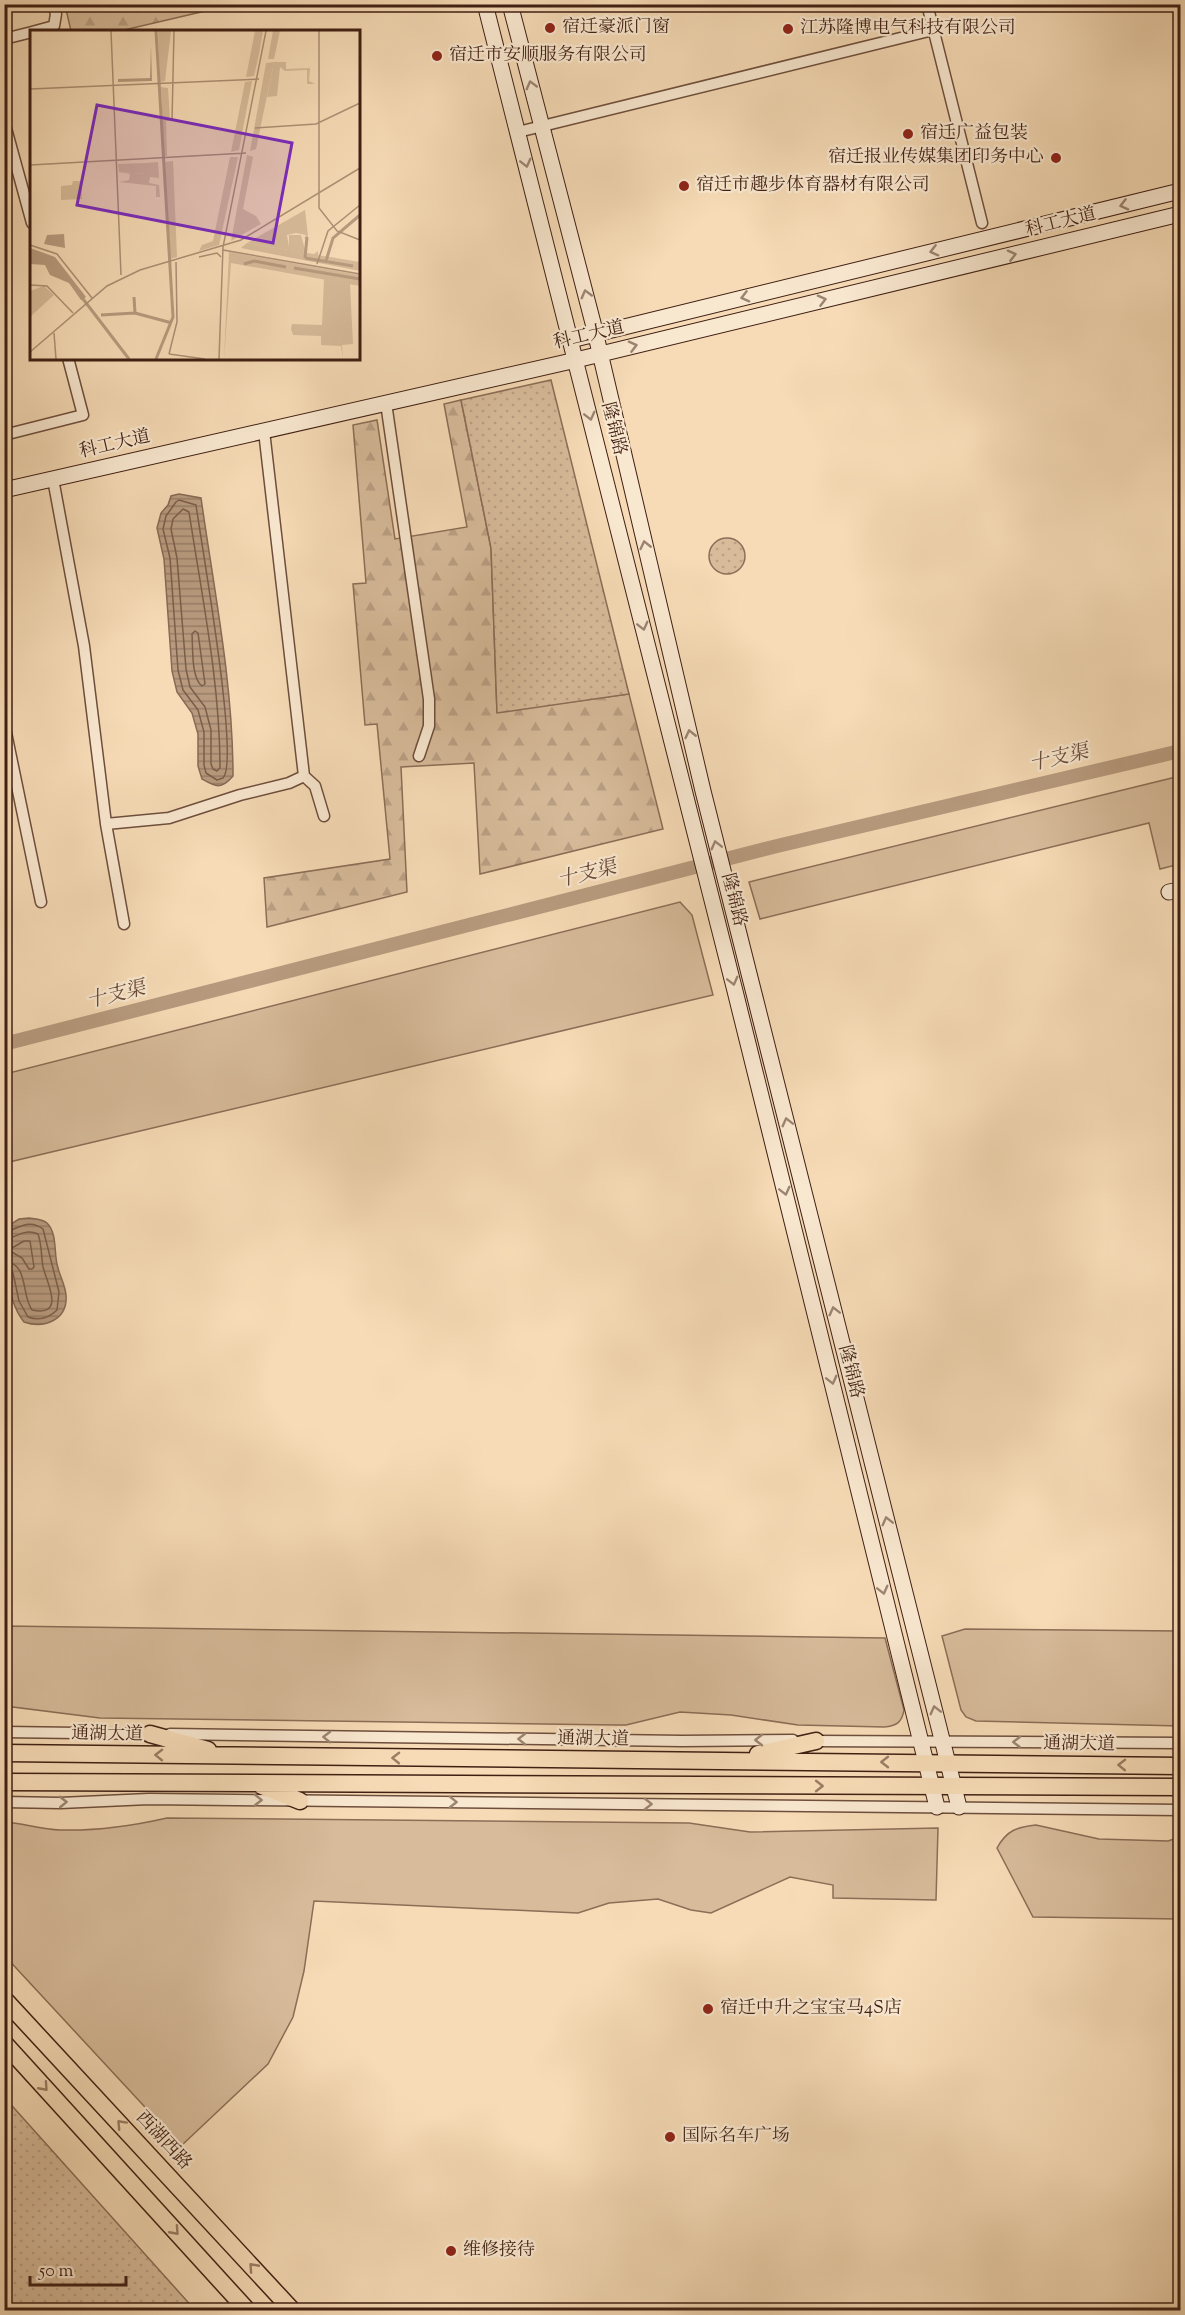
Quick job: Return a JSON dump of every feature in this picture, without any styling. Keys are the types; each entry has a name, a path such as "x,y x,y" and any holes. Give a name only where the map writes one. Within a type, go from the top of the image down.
{"main road":[{"name":"隆锦路","path":"485,4 719,925 937,1807"},
{"name":"隆锦路","path":"510,4 601,354 703,791 959,1807"},
{"name":"科工大道","path":"571,340 1180,191"},
{"name":"科工大道","path":"4,490 576,360 1180,214"},
{"path":"150,1734 229,1756"},
{"path":"732,1761 816,1741"},
{"name":"通湖大道","path":"4,1753 1180,1766"},
{"path":"4,1782 1180,1787"},
{"path":"250,1782 300,1801"},
{"path":"1162,1787 1180,1794"},
{"name":"西湖西路","path":"4,1999 292,2310"},
{"path":"4,2043 247,2310"}],"street":[{"path":"39,30 54,26 56,14 53,4"},
{"path":"927,4 982,223"},
{"path":"518,132 933,30"},
{"path":"4,39 30,32"},
{"path":"4,121 30,216"},
{"path":"5,433 83,415 69,360"},
{"path":"386,403 429,699 429,726 418,756"},
{"path":"264,431 304,776 315,786 324,816"},
{"path":"54,479 84,646 106,824 124,924"},
{"path":"4,723 41,902"},
{"path":"106,824 169,818 240,795 289,783 304,776"},
{"path":"4,1732 682,1741 1180,1743"},
{"path":"4,1802 60,1803 149,1799 1180,1810"}],"green space":[{"path":"65,4 231,5 124,30 71,30"},
{"path":"551,380 629,694 497,713 491,548 461,400"},
{"path":"461,400 491,548 497,712 629,694 663,829 480,874 474,763 401,767 407,892 267,927 264,878 390,859 377,724 365,725 353,584 366,583 353,425 377,420 395,539 467,527 444,404"},
{"path":"727,538 740,543 745,556 740,569 727,574 714,569 709,556 714,543"},
{"path":"1180,776 1180,864 1160,869 1149,823 760,919 749,882"},
{"path":"680,902 692,915 713,995 5,1163 5,1074"},
{"path":"5,1626 885,1638 904,1710 898,1723 884,1727 798,1725 731,1715 680,1712 626,1725 100,1718 5,1706"},
{"path":"965,1629 1180,1631 1180,1726 976,1721 966,1717 961,1710 942,1636"},
{"path":"167,1818 689,1823 750,1832 938,1828 936,1900 833,1898 833,1885 790,1877 711,1913 691,1910 658,1899 609,1903 578,1913 314,1901 304,1971 293,2017 268,2064 181,2146 4,1955 5,1822 53,1830 87,1830"},
{"path":"1036,1825 1099,1839 1168,1841 1180,1837 1180,1919 1033,1917 997,1848 1013,1830"},
{"path":"5,2098 195,2310 5,2310"}],"water":[{"path":"179,494 201,498 222,637 230,706 233,776 225,784 218,786 202,779 198,766 198,734 192,713 177,692 172,671 164,559 157,528 161,513 168,505 171,496"},
{"path":"29,1218 43,1221 50,1227 66,1295 63,1311 47,1323 24,1322 9,1289 5,1228 19,1219"}],"waterway":[{"name":"十支渠","path":"4,1044 777,846 1180,751"}],"place":[{"name":"宿迁豪派门窗","path":"550,28"},
{"name":"江苏隆博电气科技有限公司","path":"788,29"},
{"name":"宿迁市安顺服务有限公司","path":"437,56"},
{"name":"宿迁广益包装","path":"908,134"},
{"name":"宿迁报业传媒集团印务中心","path":"1056,158"},
{"name":"宿迁市趣步体育器材有限公司","path":"684,186"},
{"name":"宿迁中升之宝宝马4S店","path":"708,2009"},
{"name":"国际名车广场","path":"670,2137"},
{"name":"维修接待","path":"451,2251"}]}
